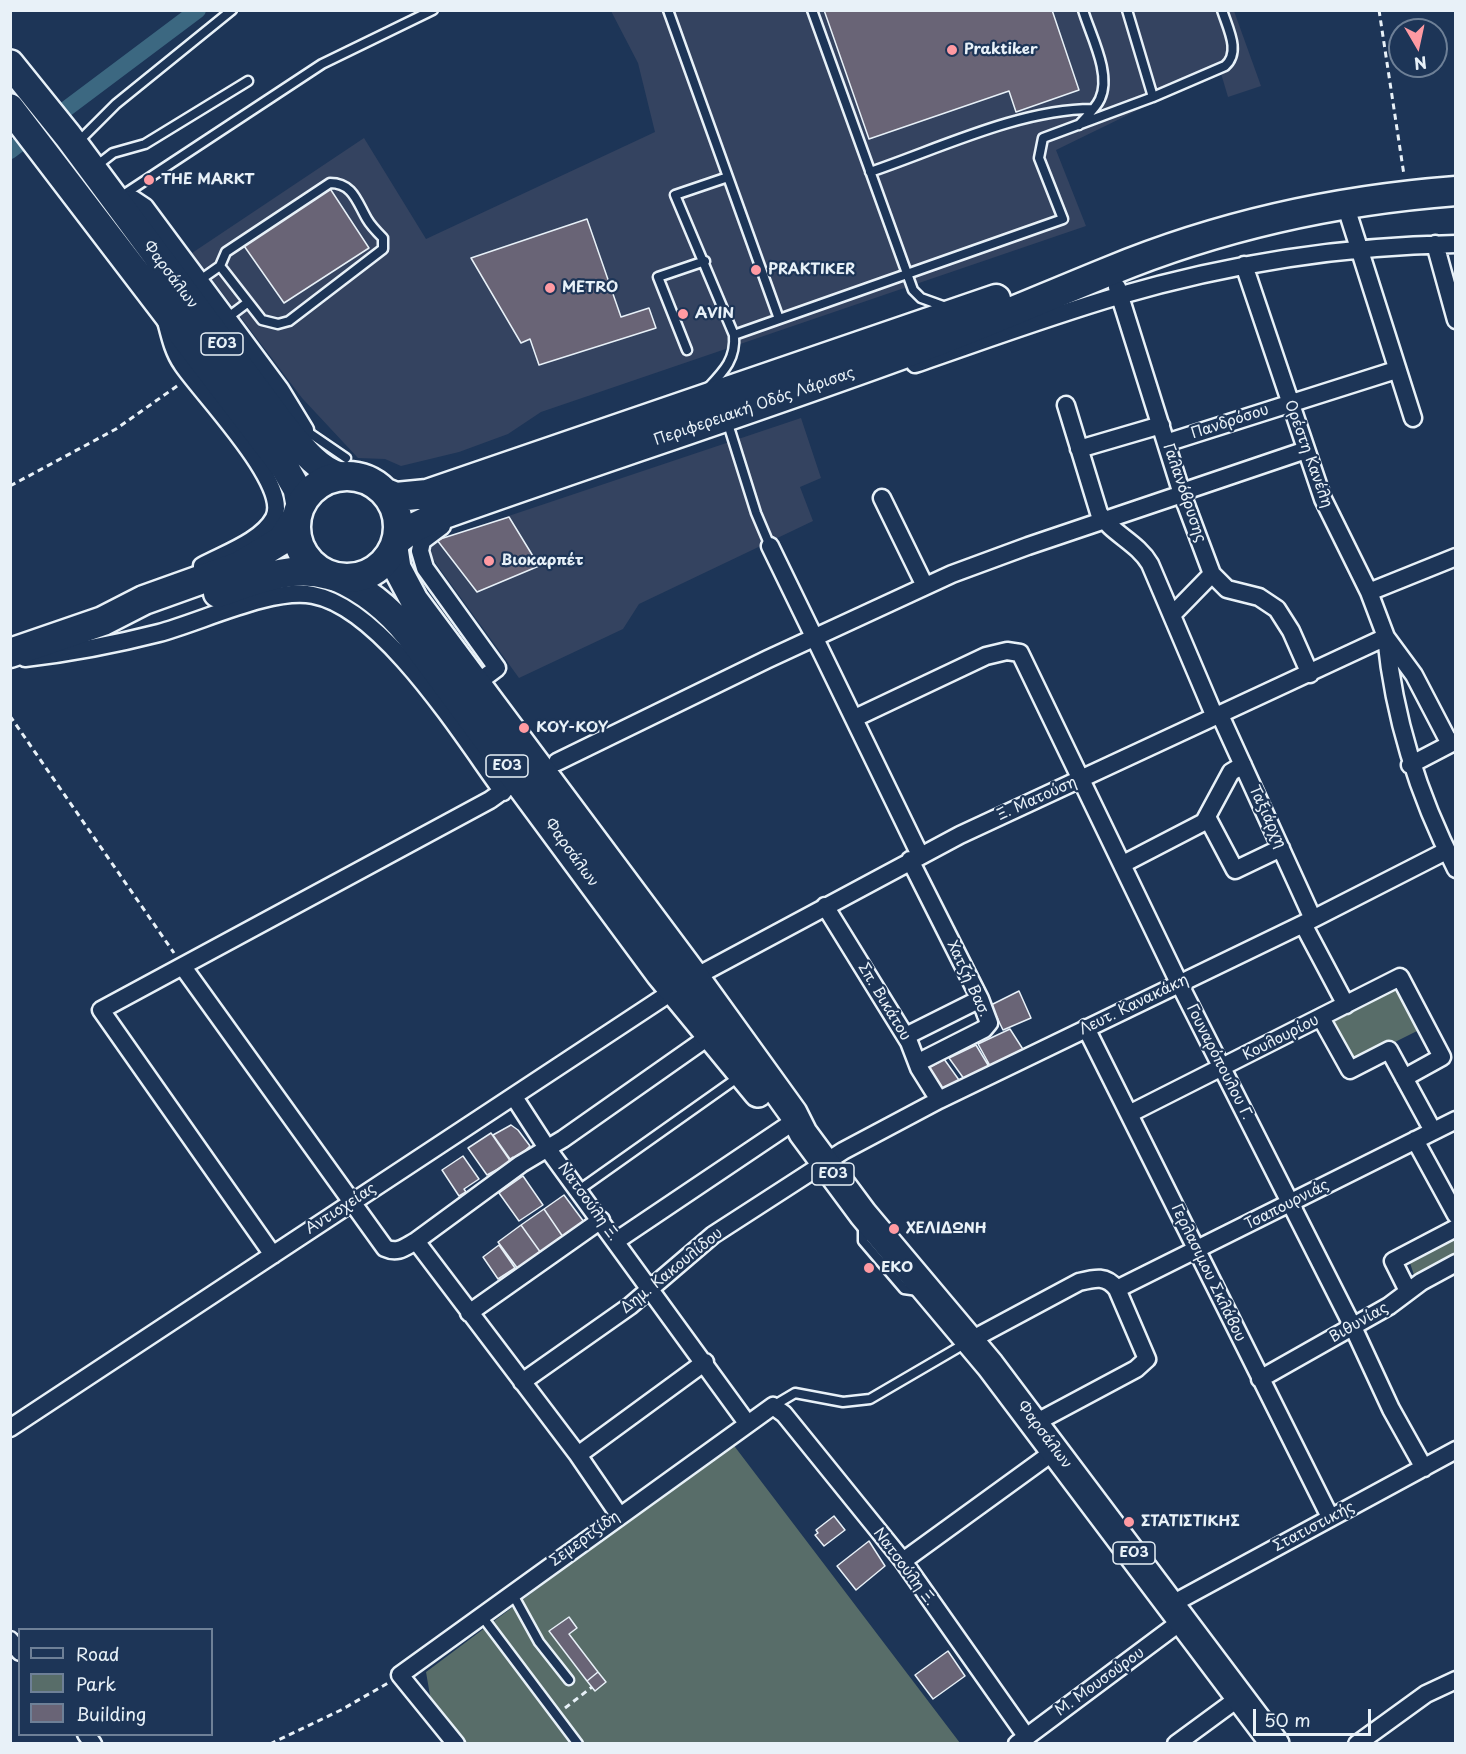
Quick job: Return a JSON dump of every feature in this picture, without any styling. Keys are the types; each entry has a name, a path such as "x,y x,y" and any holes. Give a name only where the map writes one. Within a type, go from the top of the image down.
{"highway":[{"name":"Περιφερειακή Οδός Λάρισας","path":"395,544 423,522 477,507 926,346 1115,283 1234,230 1346,204 1455,191"},
{"name":"Περιφερειακή Οδός Λάρισας","path":"386,493 396,497 427,494 1028,289 1115,283"},
{"path":"10,653 103,621 202,574 239,566 266,551 282,540 316,485 343,467"},
{"name":"ΕΟ3","path":"343,467 386,493 398,519 395,544"},
{"name":"ΕΟ3","path":"298,511 297,538 302,552 310,563 332,576"},
{"path":"103,621 147,616 282,573 309,571 352,578 367,574 380,566 395,544"}],"main road":[{"name":"Φαρσάλων","path":"10,64 300,434 324,468 343,467"},
{"name":"Φαρσάλων","path":"16,115 285,468 297,489 298,511"},
{"name":"Φαρσάλων","path":"395,544 397,568 408,590 487,676 695,977 793,1113 795,1130"},
{"name":"Φαρσάλων","path":"332,576 365,592 395,617 511,786 673,991 742,1074 824,1162 863,1214 1035,1423 1275,1743"}],"street":[{"path":"115,200 133,199 145,207 280,389 300,434"},
{"path":"1346,204 1396,370 1413,418"},
{"path":"1435,244 1455,320"},
{"path":"487,676 425,568 420,551 422,541 439,527 477,507 729,427 1115,283 1359,248 1455,244"},
{"name":"Ορέστη Κανέλη","path":"1244,266 1289,403 1327,507 1369,592 1386,637 1392,693 1410,765 1455,868"},
{"name":"Γαλανόβρυσης","path":"1115,283 1182,493 1212,574"},
{"path":"161,303 177,357 259,467 276,504 273,519 262,532 202,574"},
{"name":"Πανδρόσου","path":"1166,443 1396,370"},
{"path":"1066,405 1103,520"},
{"path":"1079,449 1161,425"},
{"path":"557,762 925,586 1004,554 1306,450"},
{"path":"882,498 925,586"},
{"name":"Ταξιάρχη","path":"1103,520 1144,555 1156,575 1217,716 1243,765 1281,848 1308,921 1346,1005"},
{"name":"Χατζή Βασ.","path":"770,546 855,718 989,1019 984,1029 917,1063"},
{"path":"1369,592 1455,556"},
{"path":"1172,615 1212,574 1227,589 1259,597 1277,609 1286,622 1310,674"},
{"path":"10,659 47,655 158,633 282,596 313,595 342,606 380,635 511,786 101,1010 273,1255"},
{"name":"Ορέστη Κανέλη","path":"1386,637 1414,675 1453,742"},
{"name":"Ξ. Ματούση","path":"695,977 915,857 1386,637"},
{"name":"Γουναρόπουλου Γ.","path":"855,718 986,656 1007,651 1020,653 1179,982 1353,1327 1391,1409 1424,1468"},
{"path":"1410,765 1453,742"},
{"path":"1123,864 1200,825 1207,817 1231,772 1243,765"},
{"path":"1207,817 1235,870 1281,848"},
{"name":"Λευτ. Κανακάκη","path":"824,1162 939,1100 1308,921 1446,850"},
{"name":"Σπ. Βικάτου","path":"825,906 906,1036 917,1063 939,1100"},
{"path":"183,967 385,1248 399,1251 711,1035"},
{"name":"Κουλουρίου","path":"1129,1114 1400,977 1442,1057 1404,1078"},
{"name":"Αντιοχείας","path":"10,1428 673,991"},
{"path":"906,1036 980,999"},
{"path":"1321,1018 1350,1070 1389,1050 1433,1131"},
{"name":"Γερλασιμου Σκλάβου","path":"1086,1029 1330,1517"},
{"name":"Νατσούλη Ξ.","path":"514,1097 547,1148 705,1362 747,1423"},
{"name":"Τσαπουρνιάς","path":"1117,1289 1455,1120"},
{"path":"616,1241 795,1130"},
{"path":"1414,1140 1455,1215"},
{"name":"Δημ. Κακουλίδου","path":"522,1382 621,1313 713,1235 824,1162"},
{"path":"469,1312 601,1220"},
{"path":"1408,1291 1393,1261 1455,1228"},
{"path":"416,1240 578,1455 619,1515"},
{"name":"Βιθυνίας","path":"1260,1379 1353,1327 1455,1263"},
{"path":"969,1341 1079,1282 1097,1277 1111,1281 1117,1289 1147,1359 1136,1369 1035,1423"},
{"path":"578,1455 705,1362"},
{"name":"Νατσούλη Ξ.","path":"773,1406 784,1414 903,1561 1021,1740"},
{"name":"Σεμερτζίδη","path":"400,1675 773,1406"},
{"path":"903,1561 1056,1450"},
{"name":"Στατιστικής","path":"1178,1612 1330,1517 1455,1450"},
{"name":"Μ. Μουσούρου","path":"1021,1740 1178,1612"},
{"path":"400,1675 456,1743"},
{"path":"1366,1740 1426,1694 1455,1680"},
{"path":"1176,1743 1240,1697"}],"lane":[{"path":"71,141 232,10"},
{"path":"115,200 322,64 433,10"},
{"path":"668,10 779,319"},
{"path":"812,10 914,290 921,298 933,304 973,307"},
{"path":"1079,125 1100,98 1102,71 1083,10"},
{"path":"1127,10 1153,97"},
{"path":"734,335 1063,219 1039,158 1043,138 1153,97 1225,66 1231,60 1234,52 1222,10"},
{"path":"92,169 113,153 150,141 248,81"},
{"path":"870,172 1026,118 1054,111 1092,109"},
{"path":"691,404 732,360 735,350 734,335 705,261 675,195 728,177"},
{"path":"200,280 220,266 226,252 330,183 338,183 352,192 368,221 383,238 383,249 289,321 278,324 262,321 220,266"},
{"path":"687,350 658,278 705,261"},
{"path":"227,318 247,303"},
{"path":"729,427 756,513 770,546"},
{"path":"579,1190 742,1074"},
{"path":"773,1406 795,1393 843,1402 870,1399 969,1341"},
{"path":"511,1593 539,1642 569,1680"},
{"path":"481,1615 578,1743"}],"path":[{"path":"1379,10 1407,195"},
{"path":"10,486 116,429 191,376"},
{"path":"10,716 183,967"},
{"path":"270,1743 341,1710 400,1675"},
{"path":"556,1714 592,1687"}],"shaded area":[{"path":"611,11 1234,11 1261,86 1228,97 1220,70 1056,150 1086,226 541,412 508,434 459,452 401,466 385,459 358,458 302,398 192,253 364,138 426,239 655,132 638,63"},
{"path":"801,418 821,478 800,487 813,521 639,604 623,629 519,678 432,558 431,548 437,540"}],"green space":[{"path":"1401,986 1423,1028 1353,1063 1330,1021"},
{"path":"1455,1237 1455,1257 1417,1277 1414,1275 1409,1260"},
{"path":"732,1443 960,1743 460,1743 432,1707 426,1672"}],"building":[{"name":"Praktiker","path":"824,10 1052,10 1079,90 1016,112 1009,91 869,139"},
{"path":"329,187 369,248 284,303 242,243"},
{"name":"METRO","path":"587,219 621,317 649,308 656,328 539,365 530,339 521,343 471,258"},
{"path":"509,517 539,566 477,592 437,540"},
{"path":"1019,991 1031,1018 1003,1030 991,1005"},
{"path":"1010,1029 1026,1054 993,1071 978,1044"},
{"path":"976,1045 991,1070 967,1083 949,1058"},
{"path":"944,1059 959,1080 943,1092 927,1069"},
{"path":"511,1125 518,1130 530,1146 515,1160 513,1157 510,1159 493,1135"},
{"path":"491,1133 511,1162 487,1175 468,1148"},
{"path":"463,1156 479,1179 464,1189 466,1192 459,1196 442,1170"},
{"path":"523,1176 543,1205 519,1221 499,1193"},
{"path":"564,1195 584,1222 563,1237 544,1209"},
{"path":"544,1209 563,1237 541,1253 521,1225"},
{"path":"521,1225 541,1253 518,1269 498,1242"},
{"path":"499,1245 515,1268 498,1279 483,1257"},
{"path":"834,1516 845,1530 824,1546 815,1535 818,1533 816,1530"},
{"path":"869,1541 885,1566 856,1590 837,1566"},
{"path":"569,1617 577,1628 569,1634 598,1672 587,1681 549,1631"},
{"path":"948,1651 965,1676 933,1699 915,1675"},
{"path":"598,1672 606,1682 595,1691 587,1681"}],"waterway":[{"path":"10,151 198,10"}],"place":[{"name":"Praktiker","path":"952,50"},
{"name":"THE MARKT","path":"149,180"},
{"name":"PRAKTIKER","path":"756,270"},
{"name":"METRO","path":"550,288"},
{"name":"AVIN","path":"683,314"},
{"name":"Βιοκαρπέτ","path":"489,561"},
{"name":"ΚΟΥ-ΚΟΥ","path":"524,728"},
{"name":"ΧΕΛΙΔΩΝΗ","path":"894,1229"},
{"name":"EKO","path":"869,1268"},
{"name":"ΣΤΑΤΙΣΤΙΚΗΣ","path":"1129,1522"}]}
